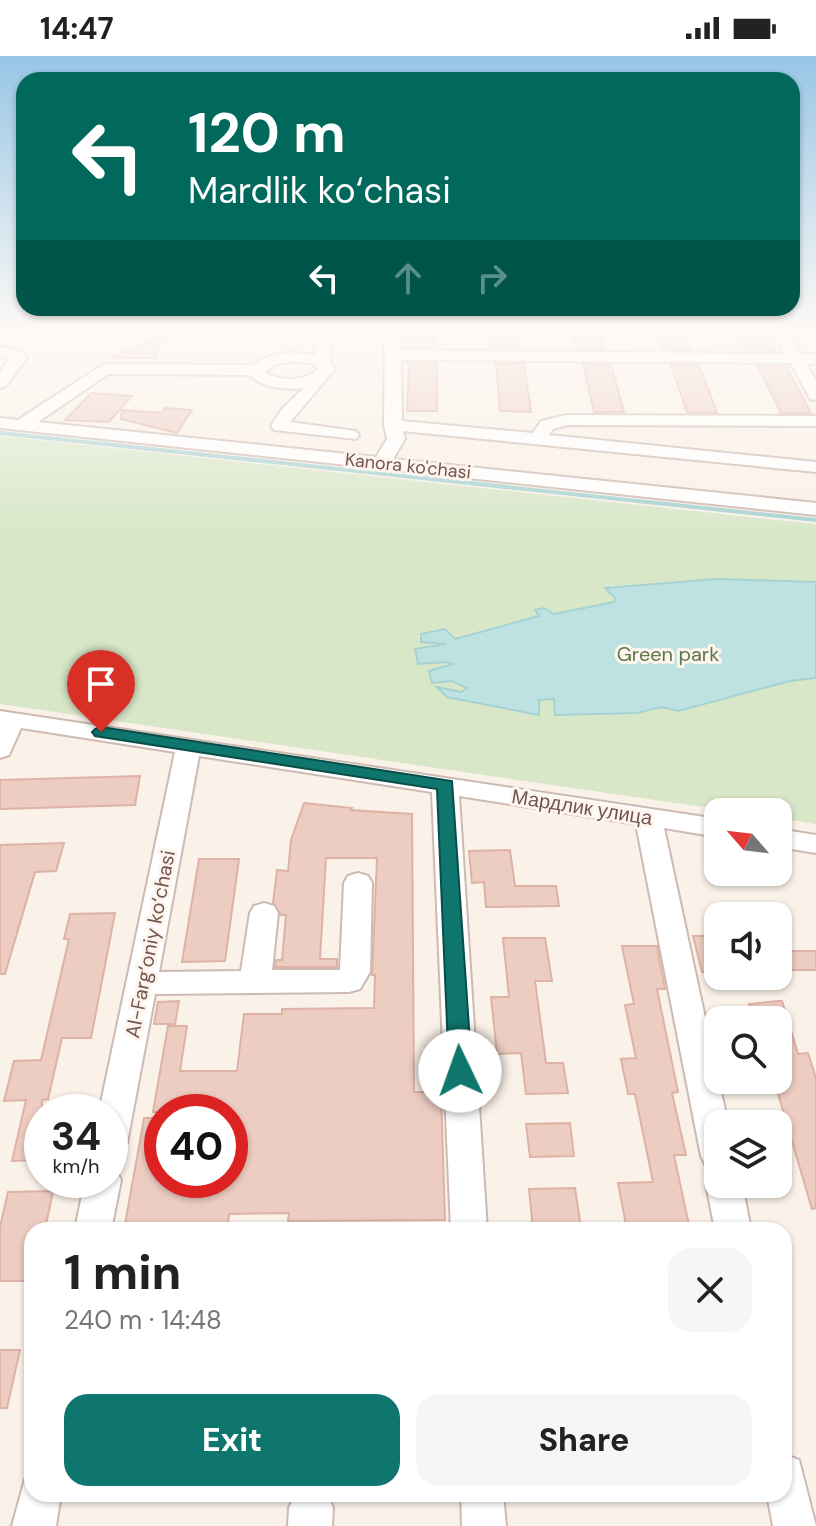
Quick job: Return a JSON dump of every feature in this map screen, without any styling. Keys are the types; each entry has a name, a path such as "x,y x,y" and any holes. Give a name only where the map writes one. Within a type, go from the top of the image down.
{"street":[{"path":"22,425 58,401"},
{"path":"302,401 283,418 280,426 350,435"},
{"path":"381,463 396,439 393,401"},
{"path":"538,439 547,425 567,420 816,421"},
{"name":"Kanora ko'chasi","path":"0,423 816,509"},
{"path":"393,425 816,467"},
{"path":"0,750 6,719"},
{"name":"Мардлик улица","path":"6,719 704,826"},
{"name":"Al-Farg‘oniy ko‘chasi","path":"120,1094 189,745"},
{"path":"445,785 469,1222"},
{"path":"648,817 709,1110"},
{"path":"792,840 816,844"},
{"path":"142,983 343,981 353,977 358,883"},
{"path":"255,982 264,913"},
{"path":"95,1222 99,1198"},
{"path":"727,1198 731,1222"},
{"path":"34,1526 38,1502"},
{"path":"482,1502 484,1526"},
{"path":"790,1502 795,1526"}],"green space":[{"name":"Green park","path":"0,436 816,524 816,824 792,820 792,798 704,798 704,807 0,704"}],"water":[{"path":"717,579 816,582 816,678 790,681 678,711 661,707 637,713 555,715 554,699 539,700 539,715 447,697 437,687 461,692 467,688 452,681 432,683 429,671 453,664 418,664 415,649 446,644 421,642 421,634 445,629 455,639 539,616 535,610 544,608 554,614 614,602 616,599 605,588"}],"building":[{"path":"84,401 128,401 109,422 65,420"},
{"path":"407,401 437,401 437,411 407,411"},
{"path":"499,401 529,401 531,412 500,411"},
{"path":"591,401 621,401 624,412 594,412"},
{"path":"683,401 712,401 717,413 687,412"},
{"path":"775,401 804,401 811,413 781,413"},
{"path":"165,408 192,410 177,433 121,419 122,410 162,413"},
{"path":"140,776 135,805 0,809 0,780"},
{"path":"304,803 412,814 414,1092 441,1092 445,1220 288,1221 289,1213 229,1214 228,1222 125,1222 144,1118 144,1198 248,1198 248,1094 156,1094 168,1026 187,1026 180,1071 237,1071 244,1014 282,1014 282,1009 374,1008 375,975 372,975 377,858 326,858 320,959 337,959 337,967 275,967 276,960 282,960 286,915 281,915 273,903 277,870 288,871 291,840"},
{"path":"64,843 56,871 35,872 5,974 0,974 0,845"},
{"path":"510,850 515,886 556,886 559,906 486,907 484,882 472,883 469,851"},
{"path":"199,859 239,859 225,961 182,962"},
{"path":"115,913 91,1038 62,1038 49,1094 24,1094 24,1100 4,1101 14,1061 41,1060 69,939 64,939 70,914"},
{"path":"693,936 704,936 702,972"},
{"path":"503,938 545,938 552,981 535,981 546,1063 563,1063 568,1093 526,1094 521,1053 497,1054 491,997 509,997"},
{"path":"622,946 657,946 665,989 657,989 678,1092 672,1093 686,1155 674,1155 688,1222 625,1222 618,1183 653,1182 635,1094 628,1094 621,1059 636,1058 625,1005 634,1004"},
{"path":"792,951 816,951 816,970 792,970"},
{"path":"179,1001 175,1024 154,1024 158,1002"},
{"path":"782,1001 784,1006 750,1006"},
{"path":"792,1034 798,1054 808,1053 816,1078 816,1208 812,1209 792,1141 792,1110 783,1110 778,1094 792,1094"},
{"path":"24,1109 24,1161 12,1161"},
{"path":"570,1123 574,1156 530,1157 526,1124"},
{"path":"575,1188 580,1222 532,1222 529,1189"},
{"path":"8,1192 24,1192 24,1198 52,1198 47,1222 24,1222 24,1281 0,1281 0,1227"},
{"path":"0,1350 20,1350 7,1408 0,1408"}],"waterway":[{"path":"0,433 816,520"}],"route":[{"path":"101,732 445,785 460,1071"}]}
